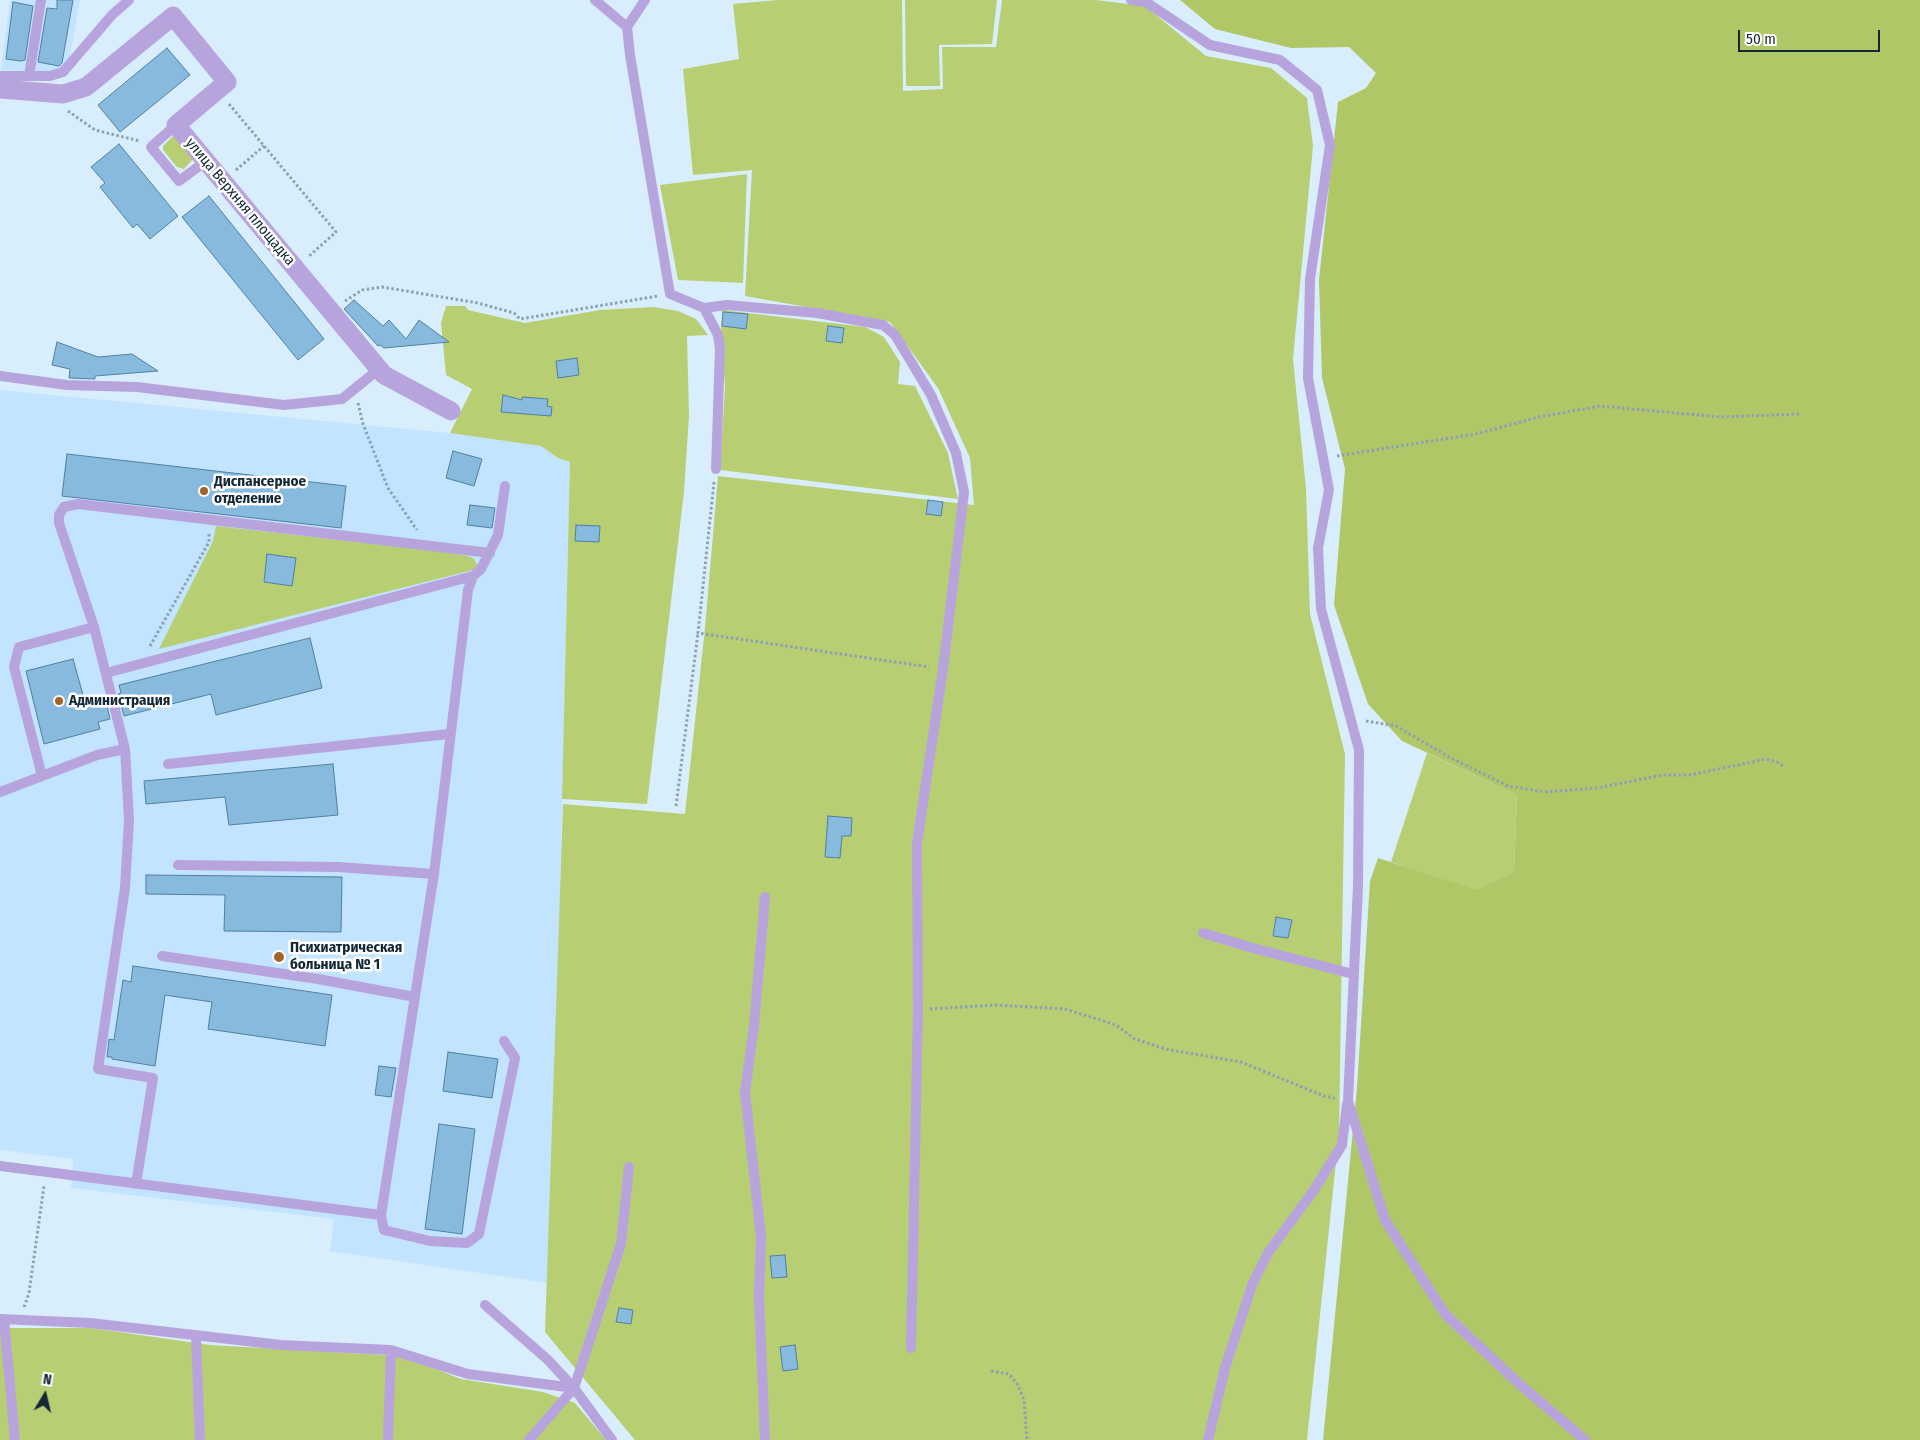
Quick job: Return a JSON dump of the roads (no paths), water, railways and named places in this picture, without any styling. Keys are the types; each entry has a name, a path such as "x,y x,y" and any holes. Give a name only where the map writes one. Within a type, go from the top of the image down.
{"street":[{"name":"улица Верхняя площадка","path":"0,89 63,94 86,87 173,16 227,82 176,125 384,375 451,411"}],"lane":[{"path":"29,76 41,0"},
{"path":"0,76 50,76 63,72 112,15 129,0"},
{"path":"595,0 627,27"},
{"path":"644,0 627,27 670,294 704,308 727,305 817,313 883,325 895,335 931,395 956,453 964,492 943,669 917,844 918,1010 911,1348"},
{"path":"1131,0 1146,2 1210,45 1280,60 1317,90 1330,145 1310,279 1308,378 1329,490 1318,548 1321,609 1359,750 1358,886 1348,1101 1342,1144 1314,1190 1268,1252 1252,1285 1225,1368 1208,1440"},
{"path":"176,125 151,147 180,181 206,161"},
{"path":"704,308 718,335 720,349 716,469"},
{"path":"0,376 67,385 137,387 284,405 342,399 378,368"},
{"path":"106,673 473,576 481,569 498,535 505,486"},
{"path":"136,1184 153,1078 98,1069 125,888 128,820 125,749 94,626 59,523 59,515 64,507 78,504 490,553"},
{"path":"473,576 468,590 449,734 434,874 381,1215 384,1230 430,1240 467,1243 479,1234 515,1058 504,1041"},
{"path":"42,776 14,668 19,647 94,626"},
{"path":"168,764 449,734"},
{"path":"0,792 96,755 125,749"},
{"path":"178,865 338,867 434,874"},
{"path":"765,897 754,1026 745,1092 761,1237 759,1297 765,1440"},
{"path":"1203,933 1353,974"},
{"path":"162,956 318,979 415,997"},
{"path":"1348,1101 1385,1220 1445,1314 1516,1381 1585,1440"},
{"path":"0,1166 381,1215"},
{"path":"528,1440 574,1388 621,1244 629,1167"},
{"path":"485,1305 547,1359 574,1388 612,1440"},
{"path":"15,1440 2,1319 90,1323 281,1345 391,1350 468,1374 574,1388"},
{"path":"196,1335 200,1440"},
{"path":"388,1440 391,1350"}],"place":[{"name":"Диспансерное отделение","path":"204,491"},
{"name":"Администрация","path":"59,701"},
{"name":"Психиатрическая больница № 1","path":"279,957"}]}
